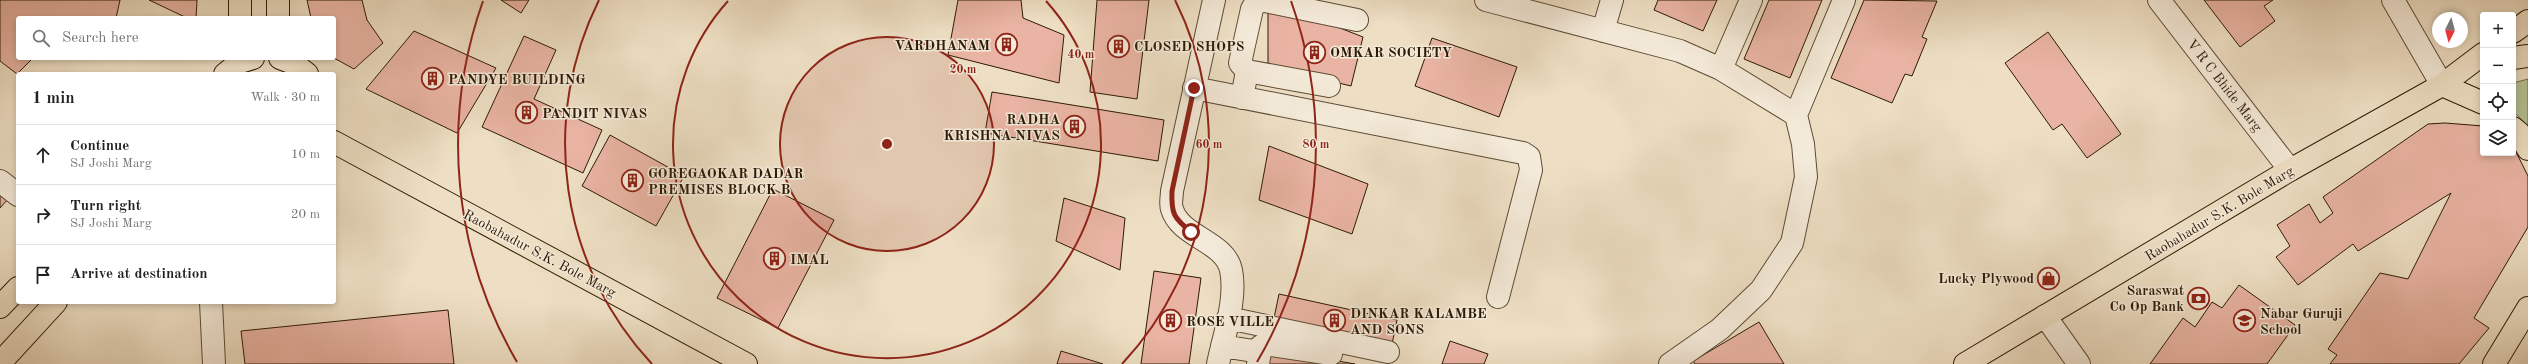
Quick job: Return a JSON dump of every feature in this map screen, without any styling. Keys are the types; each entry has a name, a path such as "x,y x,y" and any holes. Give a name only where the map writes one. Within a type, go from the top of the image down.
{"main road":[{"path":"240,0 240,16"},
{"path":"278,0 278,16"},
{"path":"2516,30 2528,21"},
{"path":"2516,58 2528,56"},
{"name":"Raobahadur S.K. Bole Marg","path":"1965,364 2290,170 2442,85 2479,59"},
{"path":"285,60 293,63 304,72"},
{"path":"2442,85 2480,102"},
{"path":"2516,130 2528,149"},
{"name":"Raobahadur S.K. Bole Marg","path":"336,143 746,364"},
{"path":"0,307 16,290"},
{"path":"0,363 54,304"},
{"path":"2494,364 2528,308"}],"street":[{"path":"1214,0 1172,191 1171,208 1177,221 1220,253 1230,268 1228,318 1220,355 1259,358 1261,346 1265,344 1389,358"},
{"path":"1329,86 1247,71 1240,63 1252,9 1257,1 1266,0 1357,20"},
{"path":"1603,30 1612,0"},
{"path":"1721,69 1750,0"},
{"path":"1670,364 1720,329 1761,290 1792,243 1806,176 1803,144 1796,115 1844,0"},
{"name":"V R C Bhide Marg","path":"2159,0 2290,170"},
{"path":"2393,0 2442,85"},
{"path":"1490,1 1680,51 1721,69 1796,115"},
{"path":"1242,98 1247,71"},
{"path":"1194,88 1523,153 1529,158 1531,170 1498,297"},
{"path":"0,180 16,193"},
{"path":"211,304 214,364"},
{"path":"2045,316 2079,364"},
{"path":"1228,318 1389,358"}],"green space":[{"path":"2528,79 2528,126 2516,114 2516,82"}],"building":[{"path":"0,0 120,0 116,16 16,16 16,60 31,60 16,73 0,61"},
{"path":"149,0 197,0 196,16 183,16"},
{"path":"307,0 362,0 367,20 383,43 354,69 336,59 336,16 311,16"},
{"path":"501,0 529,0 521,13"},
{"name":"VARDHANAM","path":"958,0 1021,0 1023,18 1064,35 1059,83 948,55"},
{"name":"CLOSED SHOPS","path":"1097,0 1149,0 1137,99 1090,92"},
{"path":"1658,0 1717,0 1703,31 1654,10"},
{"path":"1769,0 1822,0 1790,78 1744,59"},
{"path":"1864,0 1937,1 1922,37 1927,39 1912,76 1905,74 1892,103 1831,78"},
{"path":"2204,0 2273,0 2264,6 2275,21 2240,47"},
{"name":"OMKAR SOCIETY","path":"1268,12 1312,17 1363,37 1351,86 1268,66"},
{"name":"PANDYE BUILDING","path":"414,31 496,68 457,133 366,89"},
{"path":"2048,32 2121,134 2087,158 2062,124 2053,130 2005,63"},
{"name":"PANDIT NIVAS","path":"524,36 556,50 534,99 602,130 583,173 482,127"},
{"path":"1432,38 1517,67 1499,117 1415,86"},
{"name":"RADHA KRISHNA NIVAS","path":"992,92 1164,120 1158,161 985,133"},
{"path":"2445,123 2480,126 2480,156 2516,156 2516,152 2528,176 2528,227 2474,318 2489,328 2459,364 2330,364 2337,355 2328,349 2380,273 2408,279 2451,193 2358,251 2353,244 2298,285 2276,257 2290,246 2277,225 2309,204 2320,223 2333,213 2323,197 2428,124"},
{"name":"GOREGAOKAR DADAR PREMISES BLOCK B","path":"610,135 684,176 656,226 582,186"},
{"path":"1269,146 1368,184 1352,234 1259,200"},
{"name":"IMAL","path":"773,189 834,220 778,328 717,298"},
{"path":"0,192 8,199 0,208"},
{"path":"1064,198 1125,218 1120,270 1056,241"},
{"name":"ROSE VILLE","path":"1154,271 1201,278 1189,364 1141,364"},
{"name":"Nabar Guruji School","path":"2239,285 2295,325 2267,364 2150,364 2183,318 2195,327 2212,302 2222,308"},
{"name":"DINKAR KALAMBE AND SONS","path":"1279,294 1397,320 1391,349 1273,323"},
{"path":"448,310 454,364 245,364 241,331"},
{"path":"1759,322 1784,364 1695,364 1693,361"},
{"path":"1450,341 1488,354 1484,364 1442,364"},
{"path":"1270,349 1355,364 1267,364"},
{"path":"1061,351 1103,364 1057,364"}],"place":[{"name":"VARDHANAM","path":"1006,45"},
{"name":"CLOSED SHOPS","path":"1118,46"},
{"name":"OMKAR SOCIETY","path":"1314,52"},
{"name":"PANDYE BUILDING","path":"432,79"},
{"name":"PANDIT NIVAS","path":"527,113"},
{"name":"RADHA KRISHNA NIVAS","path":"1075,127"},
{"name":"GOREGAOKAR DADAR PREMISES BLOCK B","path":"633,181"},
{"name":"IMAL","path":"775,259"},
{"name":"Lucky Plywood","path":"2049,278"},
{"name":"Saraswat Co Op Bank","path":"2199,298"},
{"name":"ROSE VILLE","path":"1171,321"},
{"name":"DINKAR KALAMBE AND SONS","path":"1335,321"},
{"name":"Nabar Guruji School","path":"2244,321"}],"route":[{"path":"1191,232 1177,221 1171,208 1172,191 1194,88"}]}
